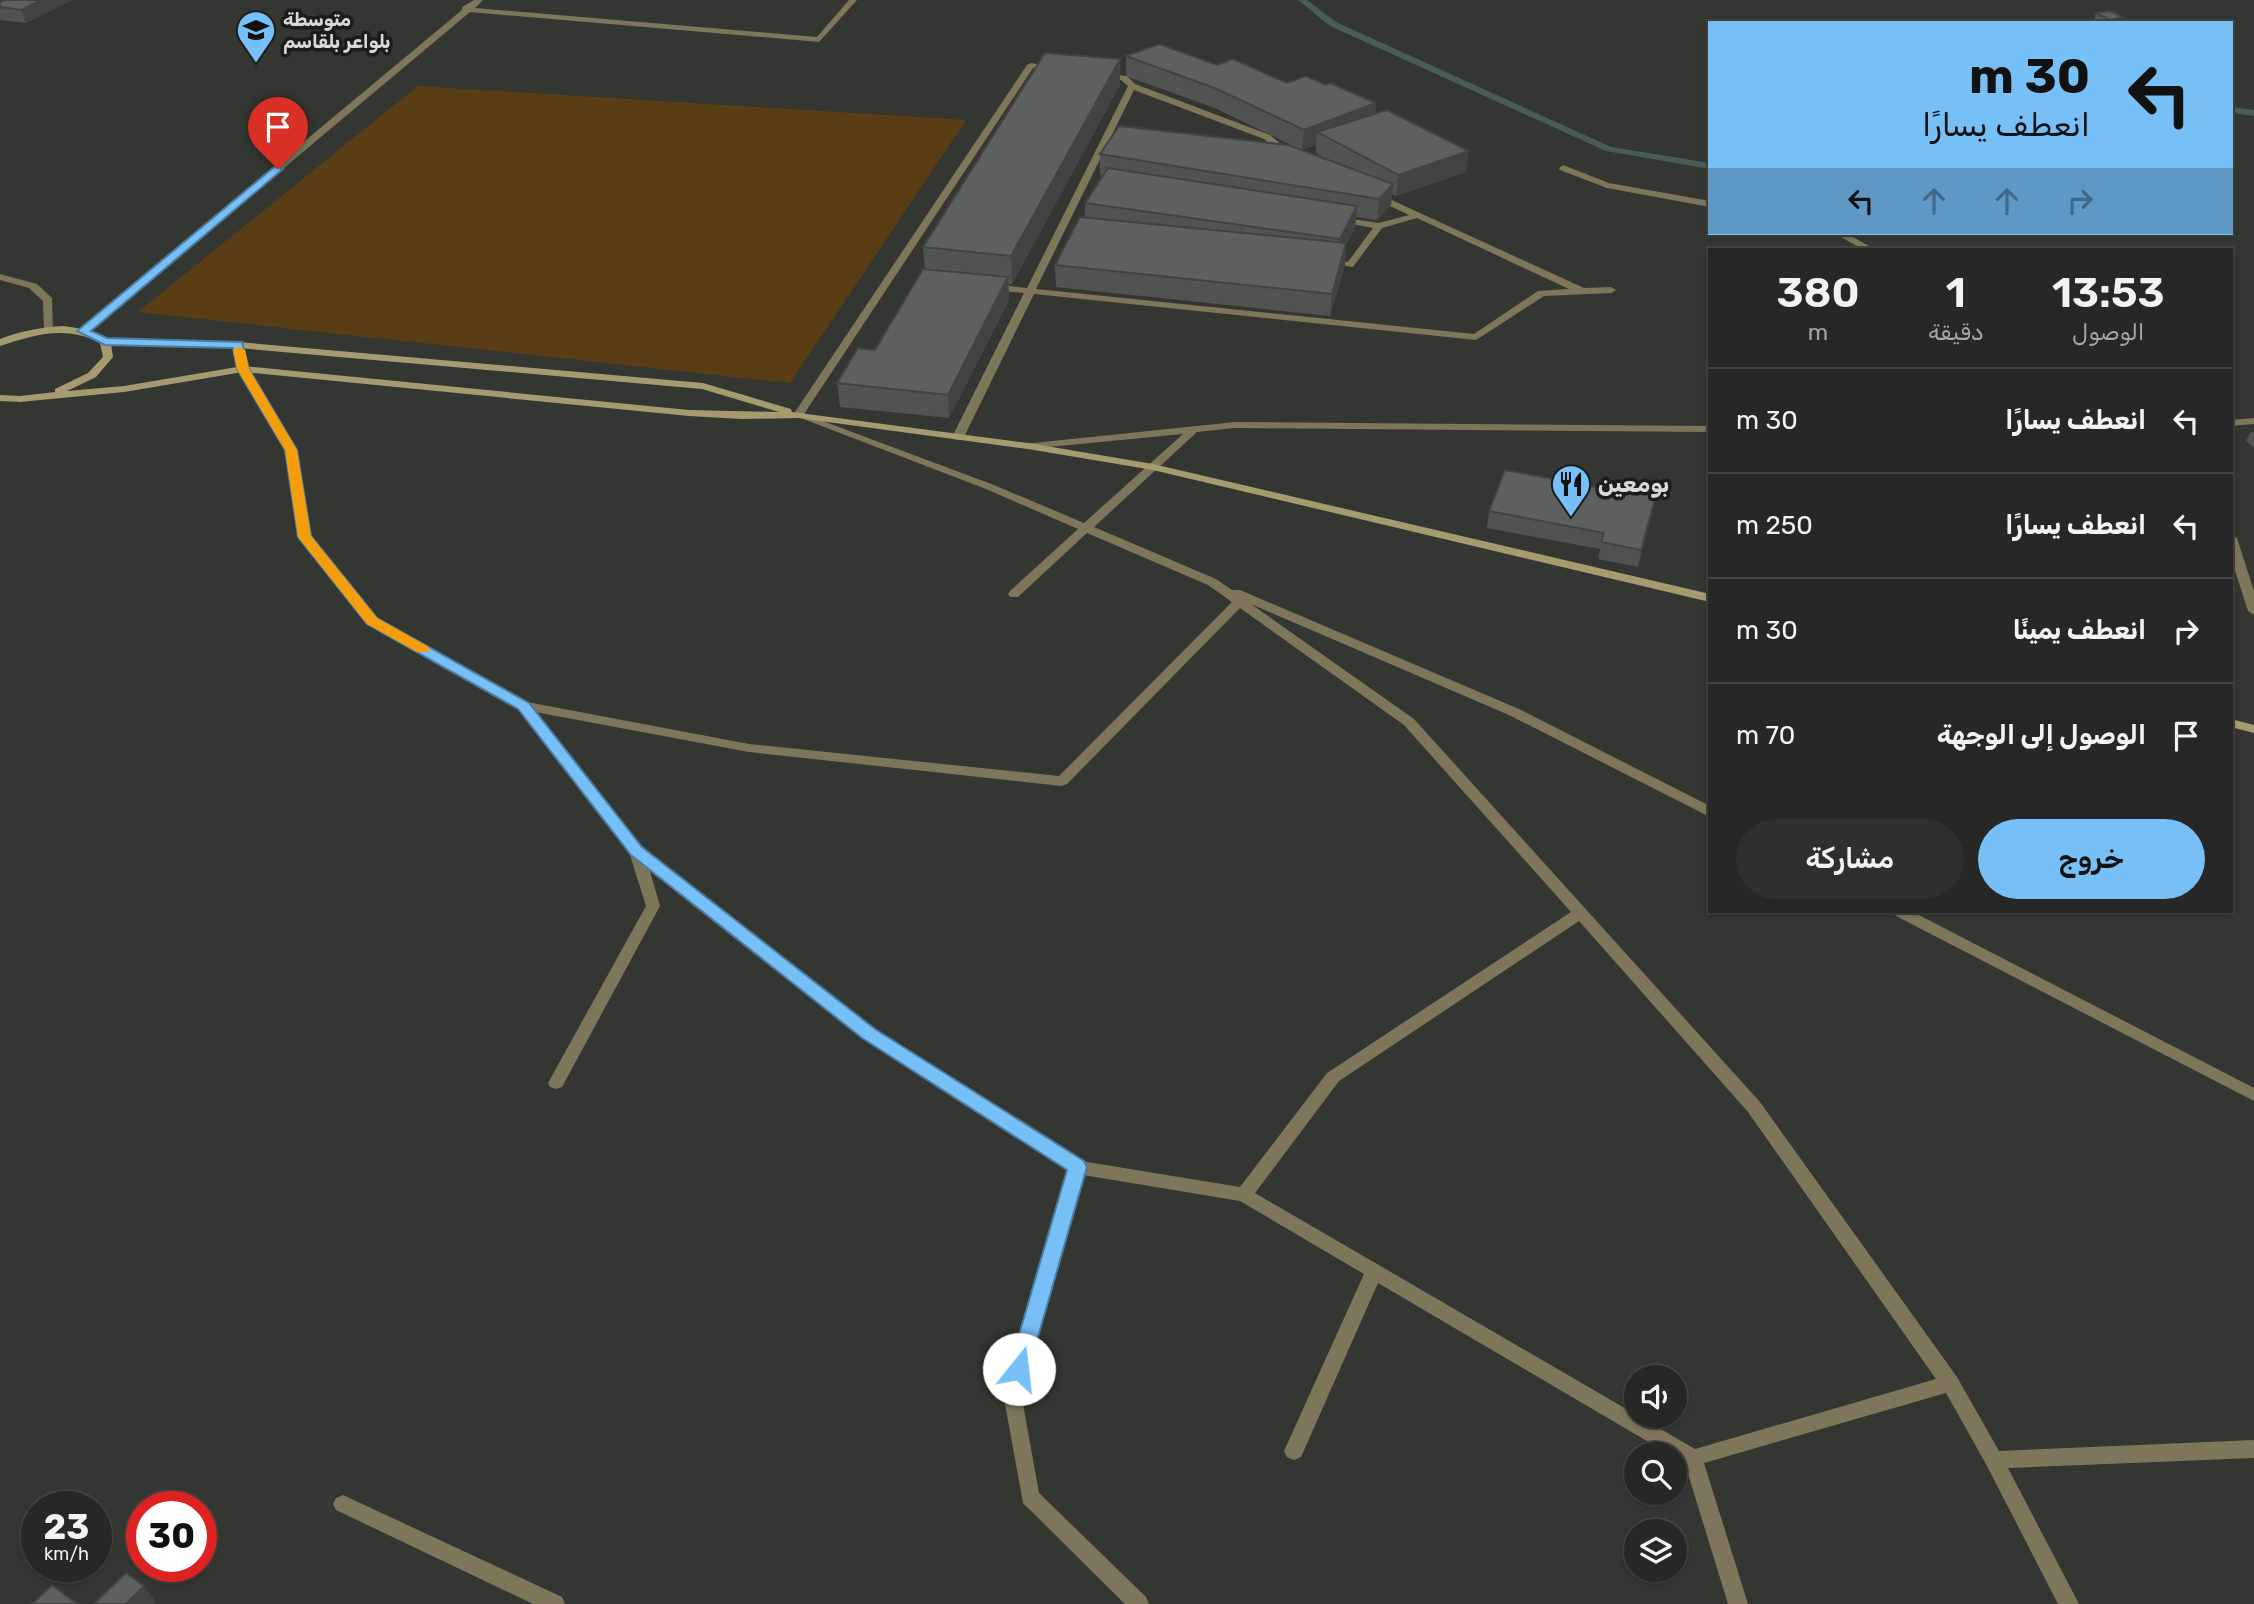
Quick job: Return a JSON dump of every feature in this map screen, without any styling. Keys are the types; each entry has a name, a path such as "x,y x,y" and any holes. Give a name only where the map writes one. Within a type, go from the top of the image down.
{"main road":[{"path":"4,341 49,330 83,331 105,341 238,345 703,386 798,415"},
{"path":"20,399 59,391 92,375 108,357 105,341"},
{"path":"0,398 20,399 124,389 243,369 689,413 798,415 1028,446 1153,467 1708,598"},
{"path":"2233,724 2254,729"}],"street":[{"path":"83,331 143,284 465,9 479,0"},
{"path":"465,9 820,40 853,0"},
{"path":"1071,71 1031,65 798,415 990,487 1514,712 1708,812"},
{"path":"1097,74 1124,78 1132,86 1267,136 1298,162 1284,160"},
{"path":"958,437 1132,86"},
{"path":"1107,137 1120,139"},
{"path":"1563,168 1607,185 1708,204"},
{"path":"1086,179 1099,181"},
{"path":"1358,188 1584,292"},
{"path":"1328,217 1379,226 1419,215"},
{"path":"1062,226 1076,228"},
{"path":"1312,259 1350,265 1379,226"},
{"path":"1843,235 1867,248"},
{"path":"0,277 33,286 48,300 49,330"},
{"path":"975,286 1476,337 1542,293 1611,290"},
{"path":"238,345 243,369 291,450 304,537 372,621 523,706 749,748 1062,781 1239,602"},
{"path":"2233,423 2254,421"},
{"path":"1028,446 1235,425 1708,429"},
{"path":"1014,594 1193,430"},
{"path":"2233,544 2254,611"},
{"path":"1212,582 1409,722 1754,1107 1951,1383 2070,1604"},
{"path":"523,706 636,851 869,1033 1077,1167 1244,1195 1693,1458 1738,1604"},
{"path":"556,1083 653,906 636,851"},
{"path":"1244,1195 1333,1077 1580,913"},
{"path":"1903,913 2254,1095"},
{"path":"1077,1167 1012,1393 1030,1497 1139,1604"},
{"path":"1294,1451 1374,1272"},
{"path":"1693,1458 1951,1383"},
{"path":"1994,1460 2254,1449"},
{"path":"343,1504 555,1604"}],"shaded area":[{"path":"418,86 966,120 790,383 138,312"}],"building":[{"path":"41,0 21,10 0,7 0,2"},
{"path":"2110,11 2123,17 2110,20 2096,13"},
{"path":"1159,44 1217,65 1233,59 1287,83 1306,76 1326,85 1330,83 1376,103 1304,130 1217,89 1126,56"},
{"path":"1045,53 1120,59 1011,256 923,247"},
{"path":"1387,110 1469,151 1398,175 1317,132"},
{"path":"1119,126 1288,145 1393,184 1379,199 1100,154"},
{"path":"1108,168 1357,206 1340,239 1085,203"},
{"path":"1080,217 1346,243 1332,294 1055,265"},
{"path":"923,269 1008,277 948,395 837,383 858,348 875,350"},
{"name":"بومعين","path":"1505,470 1618,491 1620,486 1657,492 1641,550 1601,542 1604,533 1489,511"},
{"path":"126,1573 126,1582 138,1582 144,1586 126,1604 94,1604"},
{"path":"52,1585 77,1604 32,1604"}],"waterway":[{"path":"1302,0 1333,24 1609,149 1708,166"},
{"path":"2233,110 2254,113"}],"slow traffic":[{"path":"239,350 243,369 291,450 304,537 372,621 422,649"}],"place":[{"name":"متوسطة بلواعر بلقاسم","path":"256,64"},
{"name":"بومعين","path":"1571,518"}],"route":[{"path":"278,169 83,331 105,341 238,345 243,369 291,450 304,537 372,621 523,706 636,851 869,1033 1077,1167 1019,1369"}]}
